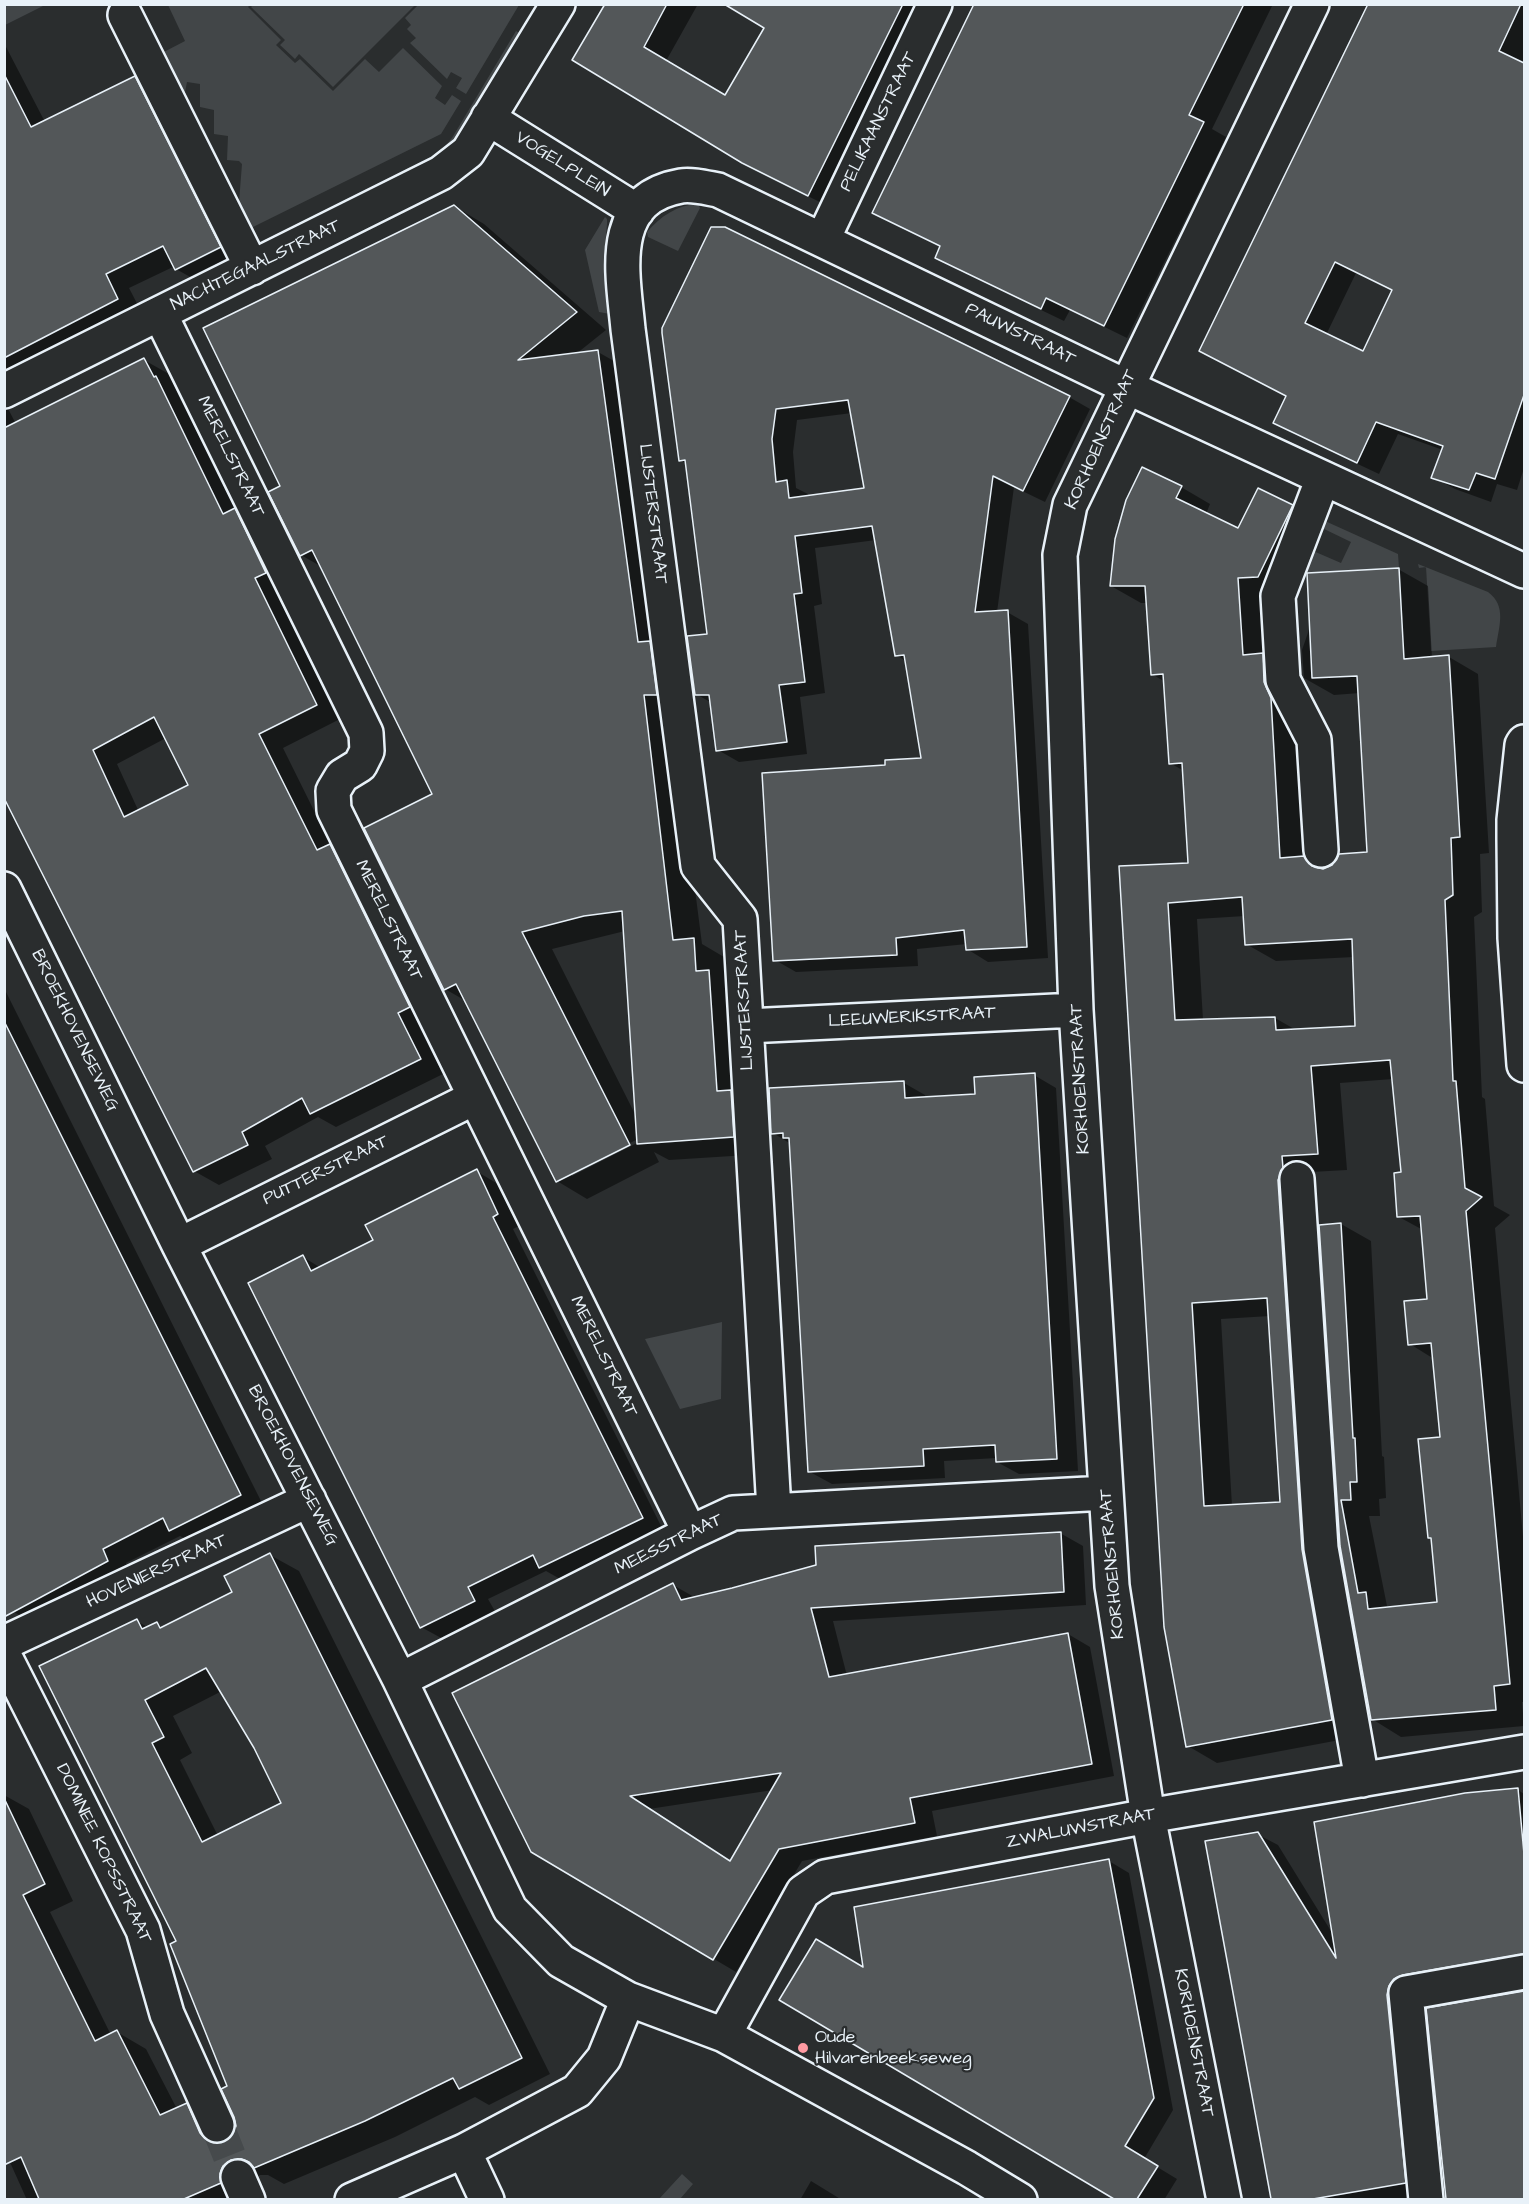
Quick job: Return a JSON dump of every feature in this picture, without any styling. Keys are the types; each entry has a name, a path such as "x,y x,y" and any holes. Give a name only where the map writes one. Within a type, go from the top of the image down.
{"street":[{"name":"NACHTEGAALSTRAAT","path":"4,391 441,173 468,152 558,4"},
{"name":"PELIKAANSTRAAT","path":"823,239 935,4"},
{"name":"KORHOENSTRAAT","path":"1224,2199 1148,1816 1112,1586 1076,1010 1060,555 1070,505 1125,386 1312,4"},
{"path":"124,15 252,268"},
{"name":"VOGELPLEIN","path":"488,118 637,211"},
{"name":"PAUWSTRAAT","path":"637,211 655,194 683,185 718,190 1125,386 1524,571"},
{"name":"LIJSTERSTRAAT","path":"637,211 624,237 622,258 628,328 698,867 740,920 774,1510"},
{"name":"MERELSTRAAT","path":"160,314 366,733 367,751 360,765 342,776 333,791 334,810 690,1533"},
{"path":"1321,850 1314,740 1283,680 1278,596 1323,478"},
{"path":"1524,741 1514,820 1515,938 1524,1065"},
{"name":"BROEKHOVENSEWEG","path":"4,890 179,1245 400,1680 510,1909 561,1961 628,1999"},
{"name":"LEEUWERIKSTRAAT","path":"747,1026 1076,1010"},
{"name":"PUTTERSTRAAT","path":"179,1245 474,1098"},
{"path":"1297,1179 1321,1548 1362,1780"},
{"name":"MEESSTRAAT","path":"400,1680 733,1513 1106,1493"},
{"name":"HOVENIERSTRAAT","path":"4,1643 309,1500"},
{"name":"DOMINEE KOPSSTRAAT","path":"4,1655 143,1930 167,2014 218,2125"},
{"name":"ZWALUWSTRAAT","path":"723,2036 802,1892 825,1877 1148,1816 1524,1752"},
{"path":"1426,2199 1406,1993 1524,1972"},
{"path":"352,2199 464,2151 578,2091 604,2058 628,1999 723,2036 802,2077 1020,2199"},
{"path":"464,2151 487,2199"}],"shaded area":[{"path":"5,4 45,4 45,5 5,25"},
{"path":"168,5 250,5 248,7 281,40 276,45 295,63 300,59 333,91 365,59 379,72 403,48 442,86 435,98 445,105 452,95 461,101 441,134 253,227 254,231 247,234 238,215 242,164 239,161 227,160 228,136 214,134 214,110 200,107 200,84 187,82 184,97 160,54 185,41"},
{"path":"253,5 415,5 333,87 299,54 295,59 280,45 285,40 251,7"},
{"path":"418,5 519,5 466,94 456,88 462,78 451,72 447,79 410,43 416,38 407,29 411,25 405,18"},
{"path":"516,31 523,35 456,145 442,160 438,154 452,138"},
{"path":"698,204 700,208 678,251 648,237 647,232 664,216 676,209"},
{"path":"605,217 607,224 604,258 610,314 599,312 585,250"},
{"path":"1325,521 1398,554 1399,568 1299,574 1311,550 1341,563 1351,542 1322,528"},
{"path":"1426,567 1488,592 1494,598 1500,610 1496,647 1431,651"},
{"path":"722,1322 721,1399 680,1409 645,1339"},
{"path":"682,2174 693,2184 680,2199 659,2199"}],"building":[{"path":"605,4 667,4 644,47 725,95 764,28 724,4 903,4 808,196 742,163 572,60"},
{"path":"974,4 1244,4 1189,115 1204,122 1104,326 1046,298 1041,309 935,258 940,246 872,213"},
{"path":"1368,4 1521,4 1499,51 1524,63 1524,395 1495,479 1476,473 1469,490 1431,478 1443,446 1376,422 1357,463 1273,423 1286,396 1199,351","holes":["1335,262 1392,290 1363,351 1305,323"]},
{"path":"4,74 31,127 135,76 221,247 175,270 163,246 106,274 118,299 4,358"},
{"path":"454,205 577,312 518,360 598,350 638,642 650,641 657,695 644,695 673,940 694,938 696,971 709,970 717,1091 731,1090 734,1137 637,1144 622,911 584,916 522,932 630,1145 556,1182 456,984 444,990 364,828 432,794 312,550 300,556 268,492 280,486 203,328"},
{"path":"711,227 725,227 1070,396 1023,491 993,476 975,612 1008,610 1027,947 966,950 964,930 896,938 897,955 773,961 762,773 885,765 885,760 921,758 904,655 895,656 872,526 795,536 802,593 794,594 805,682 779,685 787,742 716,751 709,695 695,695 687,636 707,634 685,460 679,461 662,328","holes":["848,400 864,488 789,498 787,480 776,482 772,439 776,409"]},
{"path":"144,358 154,377 156,376 223,514 235,508 266,573 255,578 317,705 259,734 317,850 330,844 410,1007 398,1013 421,1059 310,1114 302,1098 242,1132 248,1145 193,1172 4,798 4,428","holes":["154,717 188,785 124,817 93,750"]},
{"path":"1142,467 1182,486 1176,498 1238,528 1258,488 1293,505 1258,577 1238,578 1243,655 1263,653 1264,682 1271,698 1280,858 1304,856 1312,866 1323,869 1332,865 1339,854 1367,852 1357,676 1312,678 1307,573 1399,568 1404,659 1449,655 1460,837 1451,838 1453,895 1445,900 1453,1081 1456,1081 1465,1188 1482,1197 1466,1211 1510,1684 1494,1686 1496,1710 1371,1720 1340,1546 1319,1225 1341,1223 1357,1482 1350,1482 1351,1500 1341,1500 1358,1593 1366,1592 1368,1609 1437,1602 1418,1439 1440,1437 1431,1343 1408,1345 1404,1301 1427,1299 1420,1216 1397,1217 1394,1173 1401,1172 1390,1060 1311,1066 1318,1154 1282,1156 1283,1168 1278,1180 1302,1549 1332,1720 1186,1747 1164,1627 1119,866 1188,863 1182,763 1169,764 1163,674 1151,675 1145,586 1110,586 1115,539 1126,500","holes":["1242,897 1245,945 1352,939 1355,1026 1276,1030 1275,1017 1175,1020 1168,903","1267,1298 1280,1502 1204,1506 1192,1303"]},
{"path":"4,1021 241,1495 169,1531 163,1518 103,1549 108,1561 4,1617"},
{"path":"1035,1073 1057,1459 996,1462 995,1445 923,1449 924,1466 808,1472 789,1138 783,1138 783,1133 771,1134 769,1088 904,1081 905,1098 975,1094 974,1077"},
{"path":"477,1169 498,1214 493,1217 643,1518 539,1568 533,1555 468,1587 475,1601 420,1628 248,1283 303,1255 311,1271 373,1240 365,1225"},
{"path":"1061,1532 1064,1592 811,1608 829,1677 1068,1633 1092,1764 910,1798 915,1823 779,1849 713,1960 531,1852 452,1693 673,1583 681,1600 732,1588 816,1565 815,1546","holes":["781,1773 730,1861 630,1796"]},
{"path":"270,1553 522,2058 459,2089 453,2078 365,2121 254,2168 249,2162 241,2159 231,2160 223,2166 220,2174 221,2183 184,2199 39,2199 21,2157 4,2165 4,1798 45,1884 23,1895 95,2041 117,2030 160,2115 187,2103 200,2133 215,2144 224,2142 232,2136 236,2126 221,2089 227,2086 170,1944 176,1941 39,1666 137,1619 142,1629 157,1622 160,1628 232,1592 224,1576","holes":["206,1668 254,1748 281,1803 202,1842 152,1743 164,1737 145,1700"]},
{"path":"1518,1788 1524,1854 1524,1954 1403,1975 1394,1979 1389,1986 1387,1995 1406,2183 1313,2199 1271,2199 1205,1841 1258,1832 1336,1958 1314,1822 1465,1793"},
{"path":"1109,1859 1154,2098 1125,2146 1158,2166 1137,2199 1114,2199 779,2000 816,1939 863,1967 854,1907"},
{"path":"1524,1991 1524,2199 1446,2199 1426,2008"}],"tunnel":[{"path":"217,2125 238,2177"}],"place":[{"name":"Oude Hilvarenbeekseweg","path":"803,2048"}]}
